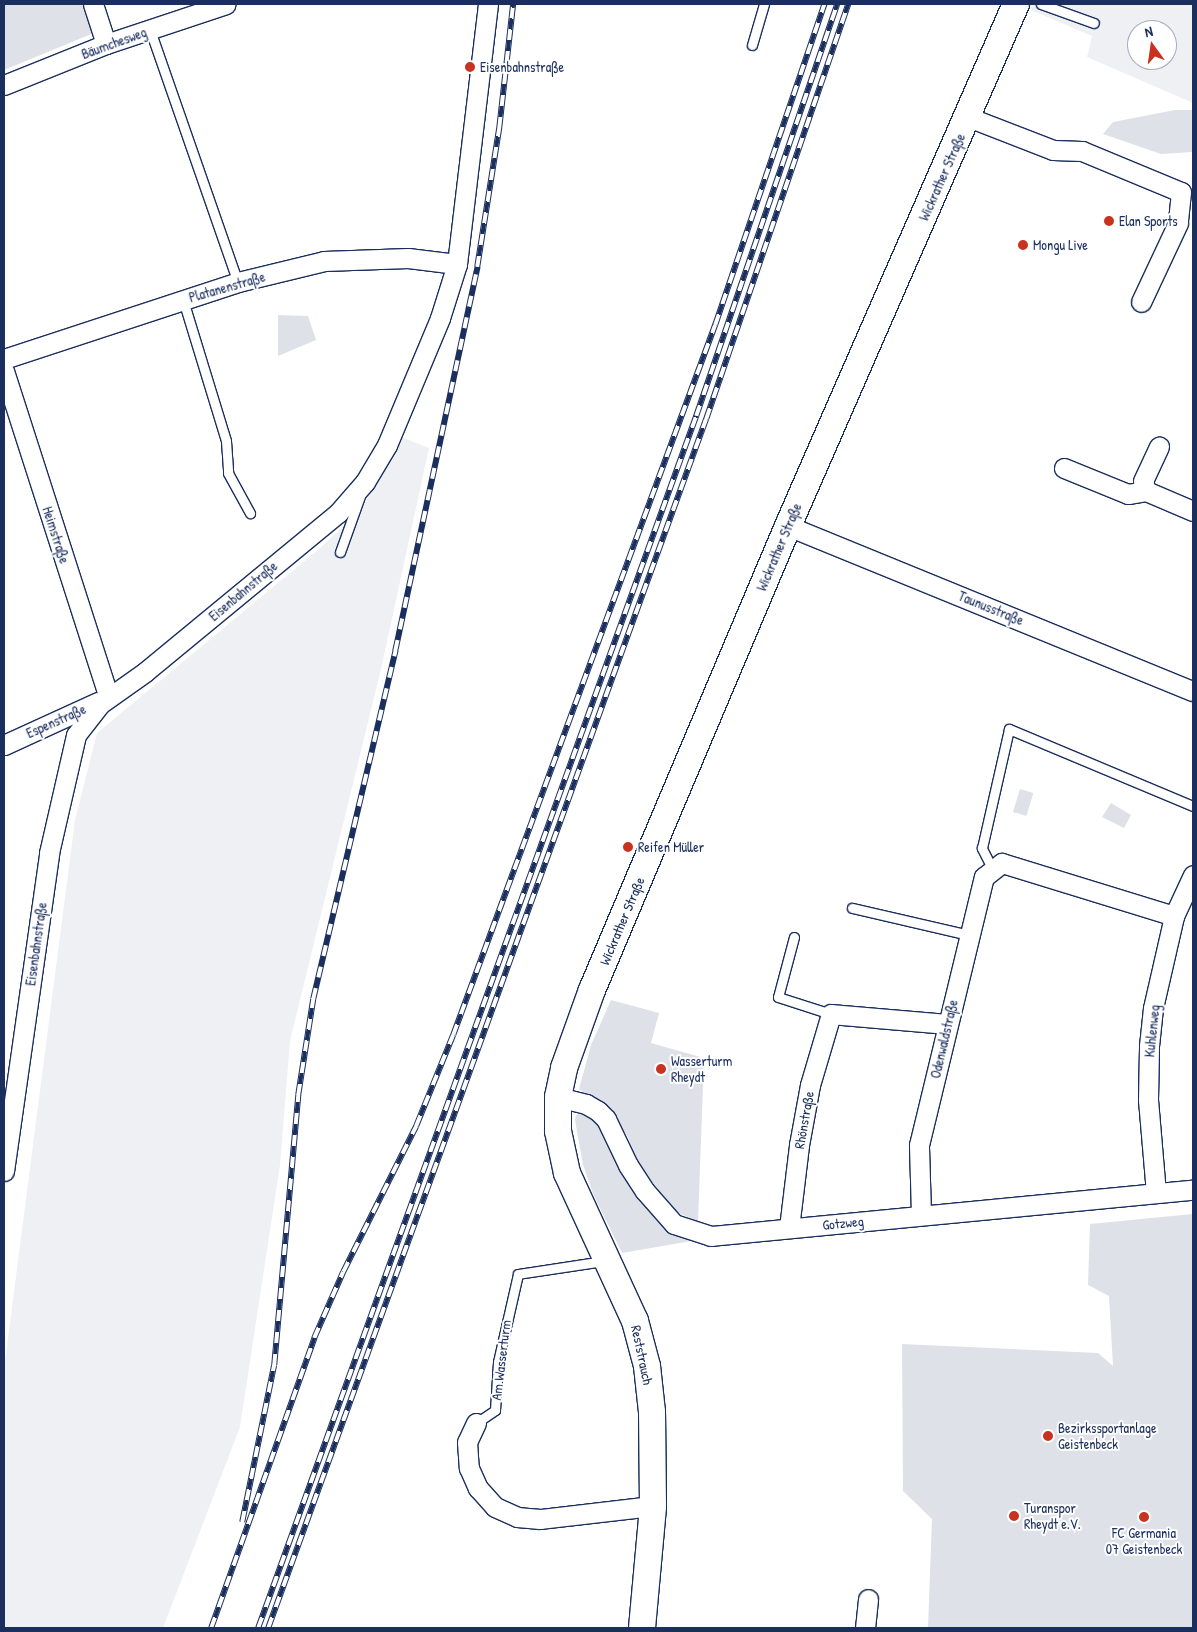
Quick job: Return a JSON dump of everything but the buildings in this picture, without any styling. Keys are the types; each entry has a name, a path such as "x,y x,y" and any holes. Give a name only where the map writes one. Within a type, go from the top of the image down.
{"main road":[{"name":"Wickrather Straße","path":"558,1097 564,1068 592,990 788,526 1016,4"},
{"name":"Reststrauch","path":"558,1097 558,1131 567,1173 635,1321 647,1366 652,1421 653,1506 642,1628"}],"street":[{"path":"93,4 106,44"},
{"name":"Bäumchesweg","path":"4,85 106,44 226,4"},
{"name":"Eisenbahnstraße","path":"4,1171 51,844 76,735 92,711 145,672 338,512 365,482 387,445 450,291 457,264 488,4"},
{"path":"968,117 1053,150 1082,150 1181,192 1178,223 1142,302"},
{"name":"Platanenstraße","path":"4,359 238,282 324,261 408,258 457,264"},
{"name":"Heimstraße","path":"4,371 9,407 109,698"},
{"path":"1146,491 1143,481 1159,446"},
{"path":"1064,468 1128,494 1146,491 1193,511"},
{"name":"Taunusstraße","path":"788,526 1193,691"},
{"name":"Espenstraße","path":"4,745 66,714 109,698"},
{"path":"993,870 1002,863 1174,916"},
{"name":"Odenwaldstraße","path":"921,1214 919,1145 946,1024 984,877 993,870"},
{"name":"Kuhlenweg","path":"1156,1193 1148,1100 1149,1046 1153,1008 1174,916 1193,875"},
{"path":"831,1014 946,1024"},
{"name":"Rhönstraße","path":"789,1228 799,1145 810,1085 831,1014"},
{"name":"Gotzweg","path":"558,1097 586,1104 606,1119 628,1165 645,1192 674,1224 711,1236 921,1214 1193,1190"},
{"name":"Am Wasserturm","path":"476,1423 467,1442 469,1468 478,1488 495,1507 517,1517 540,1519 653,1506"},
{"path":"865,1628 868,1599"}],"lane":[{"path":"752,45 764,4"},
{"path":"1041,4 1094,24"},
{"path":"150,30 238,282"},
{"path":"183,300 226,441 228,473 250,513"},
{"path":"340,552 365,482"},
{"path":"993,870 982,848 1009,729 1193,806"},
{"path":"852,908 969,935"},
{"path":"794,937 778,998 831,1014"},
{"name":"Am Wasserturm","path":"476,1423 496,1410 498,1362 518,1274 607,1260"}],"shaded area":[{"path":"4,4 85,4 94,33 4,70"},
{"path":"1034,4 1193,4 1193,103 1087,57 1092,36 1031,10"},
{"path":"1175,110 1193,110 1193,152 1161,154 1103,134 1113,122"},
{"path":"278,315 308,316 316,340 278,356"},
{"path":"401,437 429,448 382,665 290,1041 280,1165 240,1427 163,1628 4,1628 4,1369 75,820 97,733 319,549 361,510"},
{"path":"1020,789 1033,793 1026,816 1013,812"},
{"path":"1111,803 1131,815 1124,828 1102,817"},
{"path":"611,1000 659,1013 651,1043 704,1058 698,1222 675,1211 636,1161 628,1137 613,1116 579,1089 591,1045"},
{"path":"584,1113 598,1119 623,1165 703,1239 622,1253 594,1196 583,1165 575,1120 576,1115"},
{"name":"Bezirkssportanlage Geistenbeck","path":"1193,1214 1193,1628 928,1628 932,1519 903,1491 902,1344 1098,1353 1113,1366 1109,1296 1088,1285 1090,1224"}],"railway":[{"path":"242,1522 274,1365 298,1095 313,999 395,651 477,267 499,128 513,4"},
{"path":"211,1628 314,1338 343,1272 416,1126 453,1035 715,325 824,4"},
{"path":"258,1628 696,416 837,4"},
{"path":"268,1628 706,419 848,4"}],"place":[{"name":"Eisenbahnstraße","path":"470,67"},
{"name":"Elan Sports","path":"1109,221"},
{"name":"Mongu Live","path":"1023,245"},
{"name":"Reifen Müller","path":"628,847"},
{"name":"Wasserturm Rheydt","path":"661,1069"},
{"name":"Bezirkssportanlage Geistenbeck","path":"1048,1436"},
{"name":"Turanspor Rheydt e.V.","path":"1014,1516"},
{"name":"FC Germania 07 Geistenbeck","path":"1144,1517"}]}
